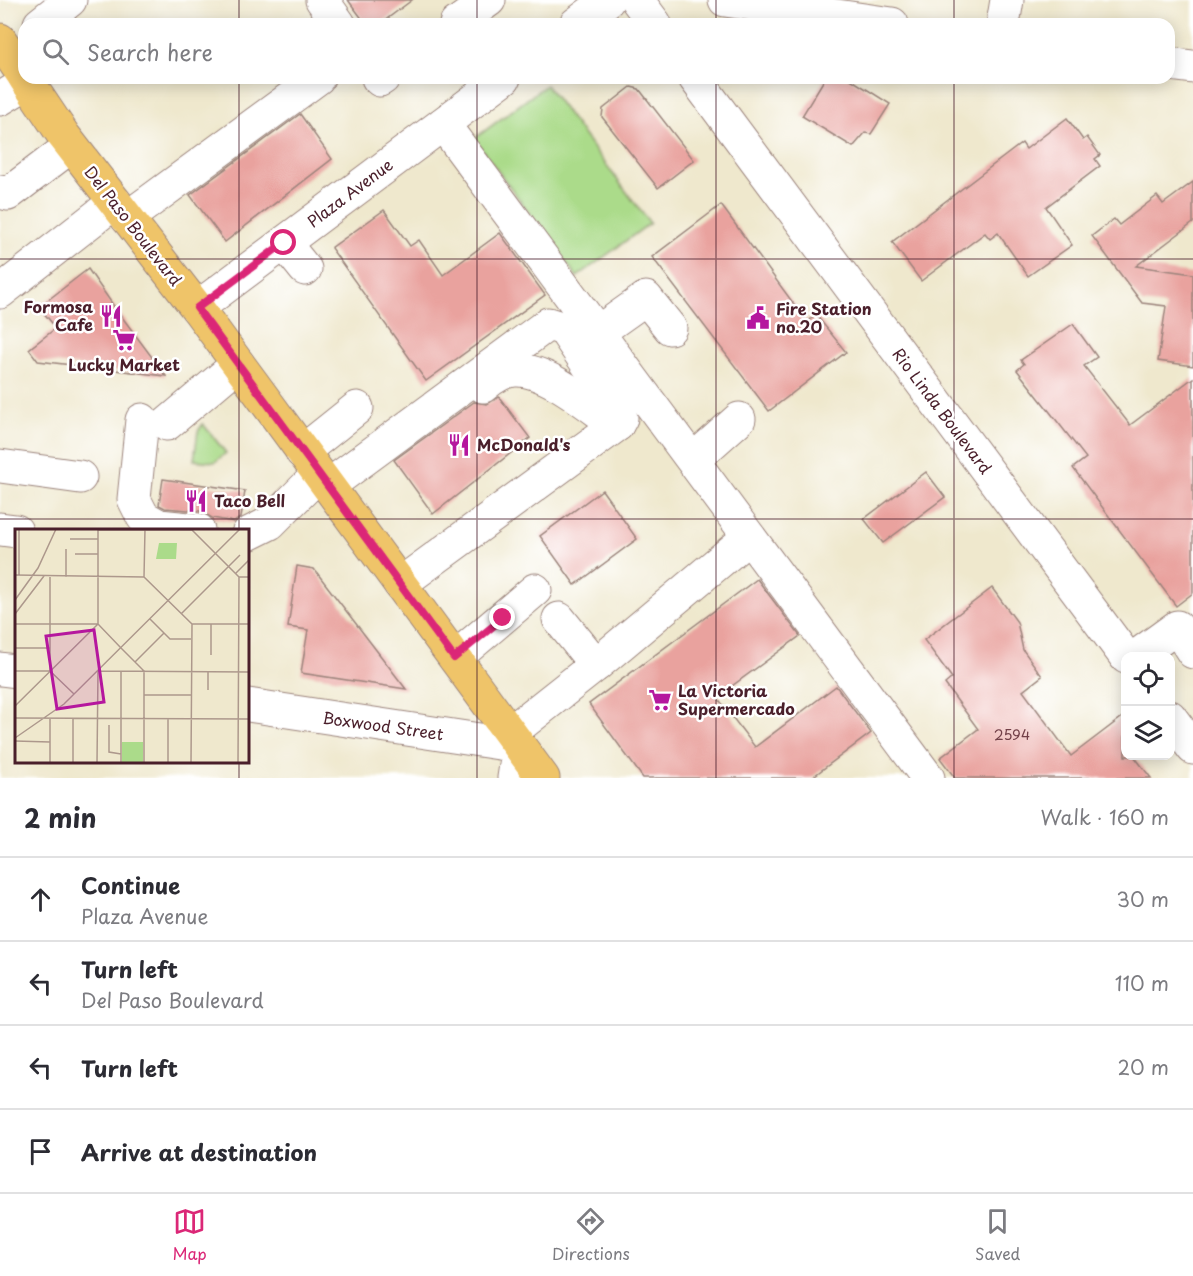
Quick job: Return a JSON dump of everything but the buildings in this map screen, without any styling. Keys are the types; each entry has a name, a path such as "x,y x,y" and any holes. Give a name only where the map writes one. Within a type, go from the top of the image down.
{"main road":[{"name":"Del Paso Boulevard","path":"32,84 71,146 197,308 543,778"}],"street":[{"path":"48,18 70,0"},
{"path":"322,0 335,18"},
{"path":"464,18 489,0"},
{"path":"584,18 608,0"},
{"path":"637,0 650,18"},
{"path":"725,0 850,18"},
{"path":"1005,18 1007,0"},
{"path":"0,99 18,61"},
{"path":"1175,65 1193,67"},
{"path":"0,292 309,84"},
{"name":"Plaza Avenue","path":"197,308 496,84"},
{"name":"Rio Linda Boulevard","path":"699,84 1121,652"},
{"path":"442,124 928,778"},
{"path":"0,192 8,194 71,146"},
{"path":"284,243 305,269"},
{"path":"598,332 646,298 670,328"},
{"path":"249,534 270,523 321,477 548,324 557,324 564,329 619,411 621,418 617,425 400,584"},
{"path":"182,529 159,526 143,517 134,499 155,422 238,364"},
{"path":"443,418 493,378 515,369 538,373 617,425"},
{"path":"321,477 357,408"},
{"path":"693,460 739,419"},
{"path":"321,477 391,456"},
{"path":"0,466 80,477"},
{"path":"0,529 15,531"},
{"path":"514,778 514,740 596,665 749,537"},
{"path":"454,658 535,590"},
{"path":"559,619 596,665"},
{"path":"1144,652 1177,627 1193,652"},
{"path":"0,669 15,671"},
{"name":"Boxwood Street","path":"267,716 514,740"},
{"path":"1175,724 1193,748"}],"green space":[{"path":"546,85 650,223 577,277 474,139"},
{"path":"203,424 226,453 215,462 194,460 198,431"}],"place":[{"name":"Formosa Cafe","path":"111,316"},
{"name":"Fire Station no.20","path":"758,318"},
{"name":"Lucky Market","path":"124,340"},
{"name":"McDonald's","path":"459,445"},
{"name":"Taco Bell","path":"196,501"},
{"name":"La Victoria Supermercado","path":"660,700"}],"route":[{"path":"284,243 197,308 454,658 503,618"}]}
